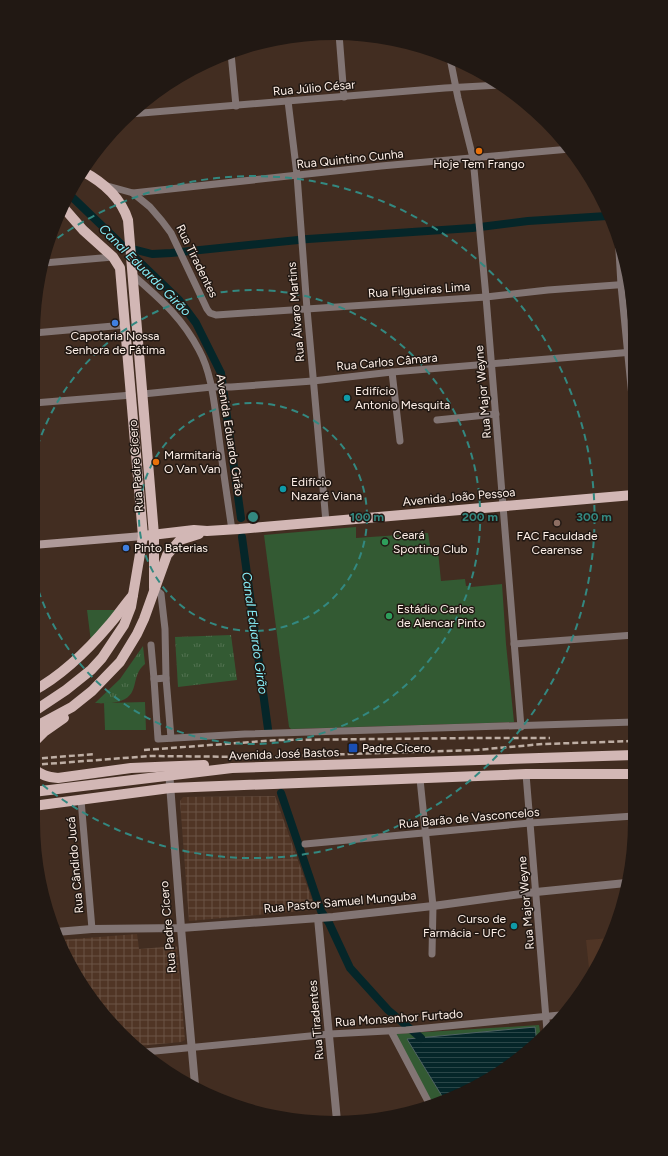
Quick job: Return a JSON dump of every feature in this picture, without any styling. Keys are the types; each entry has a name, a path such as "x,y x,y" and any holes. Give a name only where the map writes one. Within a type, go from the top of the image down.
{"main road":[{"path":"88,175 102,184"},
{"name":"Rua Padre Cícero","path":"102,184 126,211 128,220 154,535 154,588"},
{"path":"67,211 83,230 113,257"},
{"name":"Rua Padre Cícero","path":"40,707 66,690 91,670 102,658 124,625 131,607 143,536 120,268 113,257"},
{"name":"Avenida João Pessoa","path":"143,536 194,530 207,532 628,495"},
{"path":"40,724 72,707 92,691 120,662 144,619 167,555 180,540 207,532"},
{"path":"40,544 143,536"},
{"path":"40,687 69,667 90,646 111,623 133,594"},
{"path":"40,736 65,717 72,707"},
{"name":"Avenida José Bastos","path":"40,791 169,771 628,755"},
{"path":"40,774 46,777 58,778 131,768 169,771"},
{"path":"40,805 170,788 526,774 628,774"}],"street":[{"path":"340,40 344,96"},
{"path":"231,59 236,106"},
{"name":"Rua Major Weyne","path":"451,64 473,158 504,506 521,726"},
{"name":"Rua Júlio César","path":"140,113 491,86"},
{"name":"Rua Álvaro Martins","path":"288,102 297,175 313,381 326,522"},
{"name":"Rua Quintino Cunha","path":"133,194 297,175 563,150"},
{"name":"Rua Tiradentes","path":"102,184 133,194 150,207 162,221 171,233 206,309 210,313"},
{"path":"49,263 113,257"},
{"path":"620,267 628,337"},
{"name":"Avenida Eduardo Girão","path":"133,270 178,317 199,349 207,368 214,387 232,530"},
{"name":"Rua Filgueiras Lima","path":"210,313 216,315 486,297 548,290 621,285"},
{"path":"40,332 125,325"},
{"name":"Rua Carlos Câmara","path":"143,394 214,387 313,381 392,372 628,352"},
{"path":"392,372 400,441"},
{"path":"40,403 132,394"},
{"path":"437,420 496,414"},
{"name":"Rua Padre Cícero","path":"154,588 161,594 165,629 166,678 171,738"},
{"path":"514,644 628,635"},
{"path":"151,644 154,679 166,678"},
{"name":"Avenida José Bastos","path":"154,679 158,739 245,734 628,722"},
{"name":"Rua Padre Cícero","path":"169,771 195,1081"},
{"name":"Rua Major Weyne","path":"526,774 547,1025"},
{"path":"420,779 433,906 432,954"},
{"name":"Rua Cândido Jucá","path":"81,800 92,929"},
{"name":"Rua Barão de Vasconcelos","path":"305,844 530,823 628,816"},
{"name":"Rua Pastor Samuel Munguba","path":"61,932 92,929 181,928 333,917 433,906 536,892 621,883"},
{"name":"Rua Tiradentes","path":"320,918 337,1116"},
{"name":"Rua Monsenhor Furtado","path":"151,1052 330,1034 406,1030 556,1015"},
{"path":"391,1031 428,1100"}],"shaded area":[{"path":"275,796 315,908 313,910 189,921 180,801 183,797"},
{"path":"137,934 139,949 177,946 185,1040 181,1042 143,1046 140,1043 113,1016 101,1001 79,969 64,940"},
{"path":"604,938 589,969 586,940"}],"green space":[{"name":"Estádio Carlos de Alencar Pinto","path":"356,527 356,538 428,533 431,551 438,551 441,581 465,579 466,586 471,587 502,584 506,644 514,722 291,729 289,727 264,535"},
{"path":"87,610 116,610 91,642"},
{"path":"231,635 237,680 178,687 175,637"},
{"path":"143,646 145,664 137,675 133,691 130,695 125,699 114,703 95,703 120,679"},
{"path":"145,702 146,730 105,730 104,703"},
{"path":"539,1025 540,1032 513,1055 481,1077 447,1094 431,1099 395,1034"}],"water":[{"path":"535,1027 536,1036 513,1055 481,1077 442,1096 407,1039"}],"waterway":[{"name":"Canal Eduardo Girão","path":"73,198 179,300 196,323 221,373 241,518"},
{"path":"121,246 152,254 171,253 308,239 472,228 528,221 604,216"},
{"name":"Canal Eduardo Girão","path":"242,537 268,729"},
{"path":"281,793 321,911 329,923 350,968 388,1010 421,1038"}],"railway":[{"path":"144,750 278,740 550,738"},
{"path":"40,764 150,756 254,757 476,750 543,744 628,741"},
{"path":"40,758 95,754"}],"place":[{"name":"Hoje Tem Frango","path":"479,151"},
{"name":"Capotaria Nossa Senhora de Fátima","path":"115,323"},
{"name":"Edifício Antonio Mesquita","path":"347,398"},
{"name":"Marmitaria O Van Van","path":"156,462"},
{"name":"Edifício Nazaré Viana","path":"283,489"},
{"name":"FAC Faculdade Cearense","path":"557,523"},
{"name":"Ceará Sporting Club","path":"385,542"},
{"name":"Pinto Baterias","path":"126,548"},
{"name":"Estádio Carlos de Alencar Pinto","path":"389,616"},
{"name":"Padre Cícero","path":"353,748"},
{"name":"Curso de Farmácia - UFC","path":"514,926"}]}
